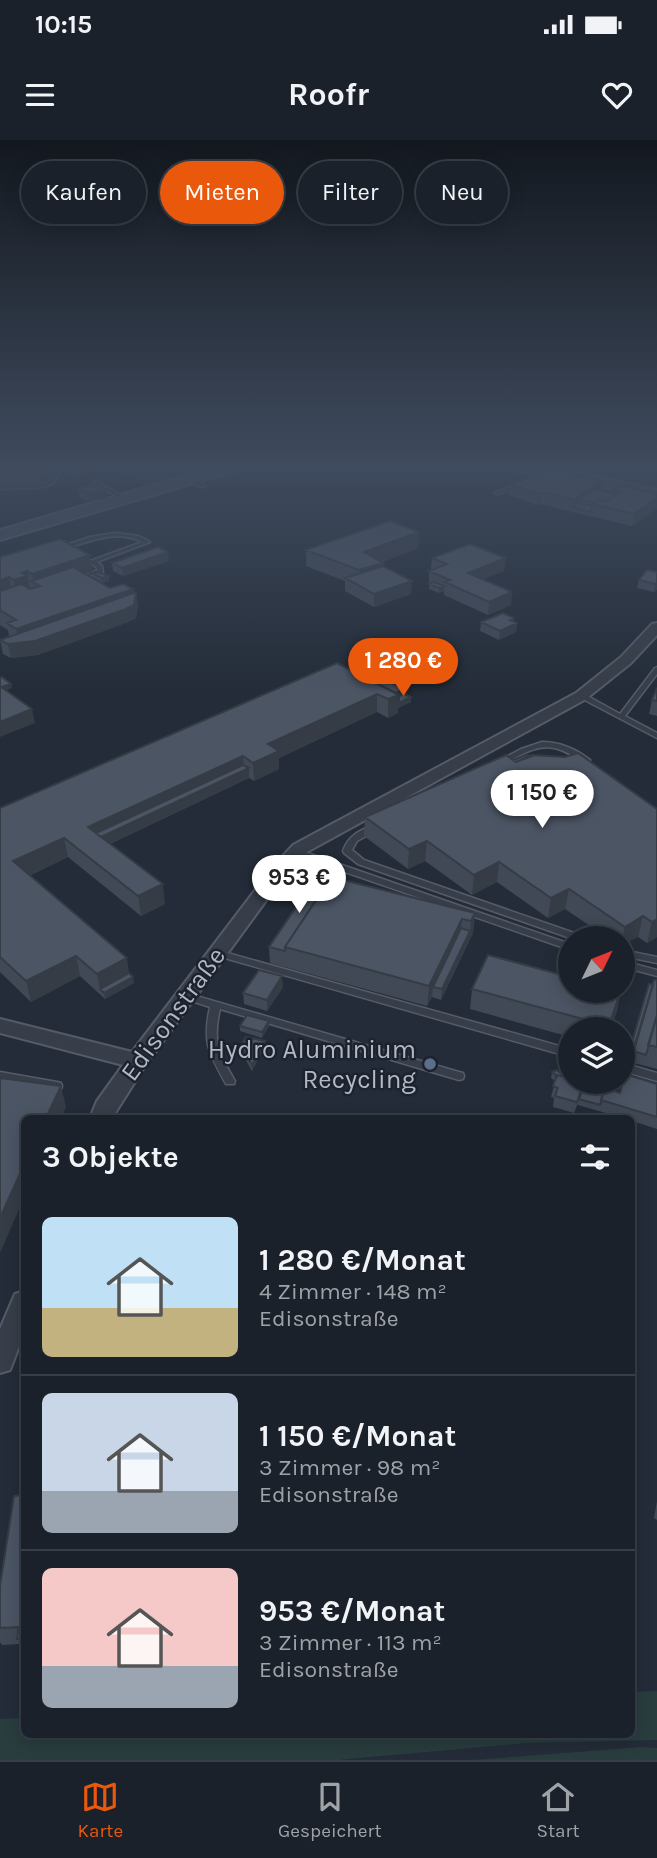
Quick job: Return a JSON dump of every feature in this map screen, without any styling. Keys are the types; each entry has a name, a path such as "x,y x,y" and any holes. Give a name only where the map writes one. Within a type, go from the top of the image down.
{"street":[{"name":"Edisonstraße","path":"102,1115 137,1061 278,872 296,852 317,837 581,696 626,660 657,626"},
{"path":"0,1026 137,1061"},
{"path":"0,1361 21,1309"}],"lane":[{"path":"54,550 89,540"},
{"path":"63,584 101,571 99,566 92,562 147,542 141,540"},
{"path":"622,716 657,670"},
{"path":"581,696 657,736"},
{"path":"484,770 543,742 565,747 590,763"},
{"path":"385,822 352,840 347,851 376,869 558,931"},
{"path":"296,852 558,943"},
{"path":"217,953 558,1050"},
{"path":"635,955 657,960"},
{"path":"635,967 657,973"},
{"path":"186,996 459,1076"},
{"path":"216,1004 209,1034 214,1052 230,1080"},
{"path":"635,1071 657,1077"},
{"path":"0,1076 57,1086"}],"shaded area":[{"path":"657,1691 657,1740 526,1743 338,1760 0,1760 0,1719 21,1718 21,1738 635,1738 635,1692"},
{"path":"657,1748 657,1760 473,1760"}],"building":[{"path":"58,540 90,555 32,574 27,571 22,573 27,576 14,580 9,577 0,580 0,557"},
{"path":"336,540 398,540 364,552 383,563 359,570 306,550"},
{"path":"470,544 506,558 468,573 512,592 489,602 445,582 450,580 429,571 447,564 432,558"},
{"path":"158,547 168,552 122,568 112,563"},
{"path":"383,566 412,581 374,594 345,578"},
{"path":"73,567 110,588 123,584 133,589 16,629 7,623 16,620 0,610 0,591 21,584 30,589 40,586 31,581"},
{"path":"647,570 657,572 655,584 639,580"},
{"path":"92,573 109,576 102,578"},
{"path":"434,582 444,586 439,588 429,584"},
{"path":"136,592 134,605 126,609 35,641 8,644 0,640"},
{"path":"503,613 514,618 510,620 517,623 500,631 481,622"},
{"path":"337,663 399,695 388,699 377,694 268,744 279,751 253,763 243,756 88,827 163,884 138,896 64,838 13,861 127,958 97,974 76,956 26,981 0,957 0,808"},
{"path":"2,677 11,684 1,687"},
{"path":"380,677 404,689 396,693 372,681"},
{"path":"0,686 32,709 0,722"},
{"path":"657,688 657,701 652,700"},
{"path":"404,694 411,697 399,703 399,696"},
{"path":"578,753 657,809 657,919 652,922 643,916 624,926 569,889 551,898 499,862 474,875 427,841 409,849 365,817 506,755 516,762 532,755 565,757"},
{"path":"526,755 532,756 516,762 513,760"},
{"path":"243,765 249,768 101,837 96,833"},
{"path":"331,877 475,913 471,921 462,919 429,986 285,947"},
{"path":"316,878 329,881 285,947 285,951 269,947"},
{"path":"461,928 470,931 442,989 433,987"},
{"path":"488,955 558,974 558,1003 617,1003 612,1017 576,1017 472,989"},
{"path":"259,970 282,976 267,1000 243,993"},
{"path":"129,973 133,977 104,993 100,989"},
{"path":"654,980 657,980 657,1015 646,1055 635,1052"},
{"path":"649,984 653,985 635,1047 635,1032"},
{"path":"247,1015 269,1021 262,1032 240,1026"},
{"path":"657,1015 657,1047 648,1045"},
{"path":"246,1037 265,1041 252,1065 241,1046"},
{"path":"557,1075 558,1075 558,1088 553,1086"},
{"path":"635,1077 657,1084 657,1117 601,1100 603,1094 635,1094"},
{"path":"0,1078 61,1086 47,1115 21,1115 21,1172 0,1218"},
{"path":"558,1088 558,1094 580,1094 577,1102 555,1096"},
{"path":"581,1094 603,1094 600,1105 579,1099"},
{"path":"21,1495 21,1639 17,1639 19,1627 0,1628 0,1586 14,1496"}],"place":[{"name":"Hydro Aluminium Recycling","path":"430,1064"}]}
